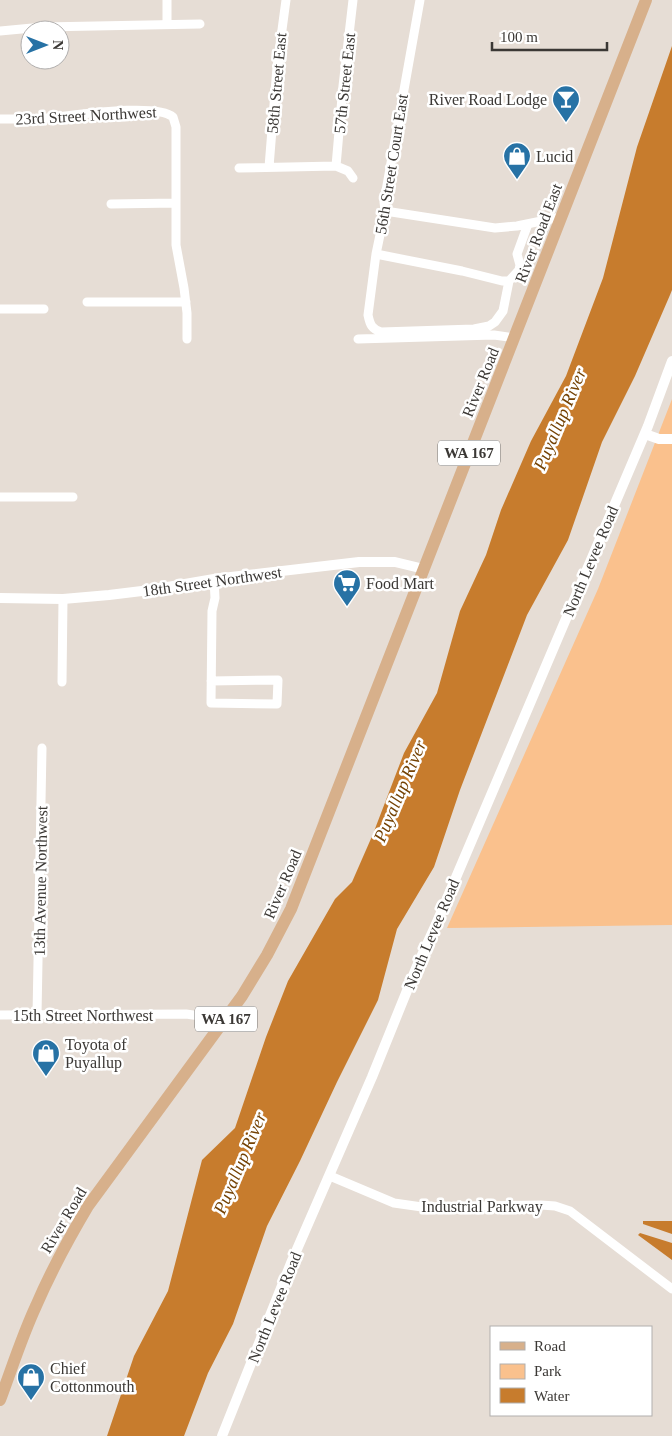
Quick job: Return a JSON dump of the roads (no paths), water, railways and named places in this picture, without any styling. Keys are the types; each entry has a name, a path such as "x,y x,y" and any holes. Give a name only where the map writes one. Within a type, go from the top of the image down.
{"main road":[{"name":"River Road East","path":"515,338 646,0"},
{"name":"River Road","path":"0,1400 35,1307 88,1206 223,1023 256,974 291,909 515,338"}],"street":[{"path":"167,0 167,24"},
{"name":"58th Street East","path":"269,167 278,58 286,0"},
{"name":"57th Street East","path":"336,166 353,0"},
{"name":"56th Street Court East","path":"420,0 384,202 385,210 376,254 368,315 374,330 381,332 489,326 495,322 503,311 509,282"},
{"path":"0,31 43,26 200,24"},
{"name":"23rd Street Northwest","path":"0,119 47,118 117,111 158,111 171,115 176,128 176,203"},
{"path":"239,168 336,166 348,171 353,178"},
{"path":"111,204 176,203 176,245 186,302 187,339"},
{"path":"385,210 495,228 561,217"},
{"path":"376,254 462,270 509,282 519,270 520,265 517,254 528,224"},
{"path":"86,302 186,302"},
{"path":"0,309 44,309"},
{"path":"358,339 494,335 515,338"},
{"name":"North Levee Road","path":"222,1436 291,1263 330,1176 414,973 645,434 672,361"},
{"path":"645,434 659,439 672,439"},
{"path":"0,497 73,497"},
{"name":"18th Street Northwest","path":"0,598 63,599 143,591 214,579 359,562 395,562 424,569"},
{"path":"211,681 278,680 278,704 211,703 211,681 212,612 215,598 214,579"},
{"path":"62,682 63,599"},
{"name":"13th Avenue Northwest","path":"37,1015 42,748"},
{"name":"15th Street Northwest","path":"0,1015 198,1015 223,1023"},
{"name":"Industrial Parkway","path":"330,1176 394,1203 408,1206 541,1204 555,1206 570,1211 672,1289"}],"water":[{"name":"Puyallup River","path":"672,46 672,290 670,295 635,376 602,442 568,540 527,615 460,790 434,867 397,929 378,1000 267,1226 233,1324 208,1373 184,1436 107,1436 134,1356 168,1291 202,1160 235,1128 266,1037 288,981 335,899 352,882 373,834 404,753 437,693 460,611 486,555 501,510 531,441 566,376 603,278 637,147"},
{"path":"643,1221 672,1221 672,1234 643,1224"},
{"path":"640,1233 672,1243 672,1260 638,1235"}],"place":[{"name":"River Road Lodge","path":"566,123"},
{"name":"Lucid","path":"517,180"},
{"name":"Food Mart","path":"347,607"},
{"name":"Toyota of Puyallup","path":"46,1077"},
{"name":"Chief Cottonmouth","path":"31,1401"}]}
